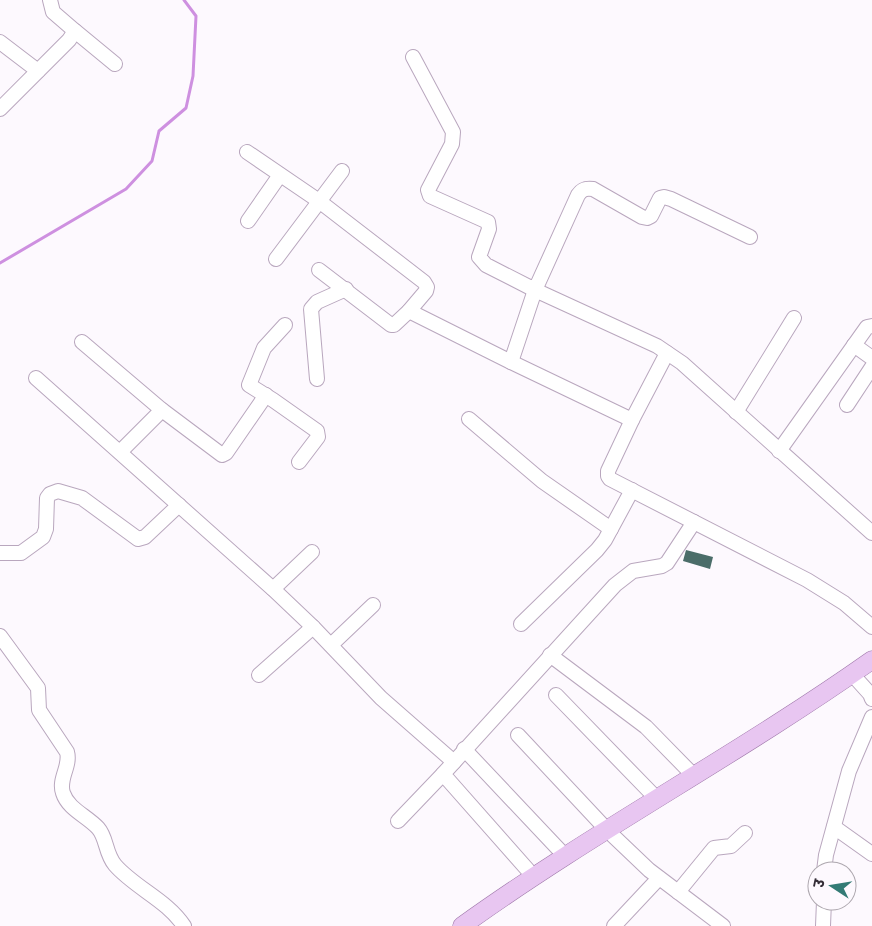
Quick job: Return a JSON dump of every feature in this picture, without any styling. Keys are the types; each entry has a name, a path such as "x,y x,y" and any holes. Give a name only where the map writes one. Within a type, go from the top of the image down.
{"main road":[{"path":"462,926 565,856 694,776 872,660"}],"street":[{"path":"51,1 53,12 116,64"},
{"path":"0,109 75,31"},
{"path":"0,42 38,71"},
{"path":"413,57 453,132 452,144 428,190 428,194 488,222 489,229 479,257 481,261 535,290 656,346 682,363 872,533"},
{"path":"247,152 319,201 426,284 427,288 409,311 394,325 319,270"},
{"path":"276,259 342,172"},
{"path":"248,221 280,175"},
{"path":"511,362 535,290 582,190 587,188 593,189 642,218 651,216 660,198 664,196 750,237"},
{"path":"317,379 311,309 317,302 346,289"},
{"path":"409,311 632,420"},
{"path":"736,412 794,318"},
{"path":"285,325 264,348 249,385 315,429 319,434 298,462"},
{"path":"779,451 854,345 868,327 872,326"},
{"path":"82,342 162,410 220,454 225,454 266,395"},
{"path":"854,345 872,358"},
{"path":"667,353 608,471 610,479 819,586 844,603 872,627"},
{"path":"847,406 872,367"},
{"path":"36,378 273,589 331,645 381,698 454,762"},
{"path":"120,452 162,410"},
{"path":"469,419 542,481 612,529"},
{"path":"521,624 587,561 605,540 632,490"},
{"path":"0,553 21,553 43,537 46,528 46,502 47,498 54,492 58,491 82,498 138,539 145,537 179,504"},
{"path":"398,821 624,576 633,571 662,566 668,563 694,522"},
{"path":"273,589 312,552"},
{"path":"331,645 373,605"},
{"path":"258,675 313,627"},
{"path":"0,636 38,688 37,705 39,710 67,752 68,760 61,786 64,798 98,827 102,833 109,857 117,868 174,913 184,926"},
{"path":"550,655 646,727 694,776"},
{"path":"852,674 870,694 872,699"},
{"path":"556,695 657,799"},
{"path":"825,861 852,762 869,734 872,717"},
{"path":"518,735 607,830 659,878 723,926"},
{"path":"464,749 565,856"},
{"path":"443,774 534,877"},
{"path":"834,827 872,854"},
{"path":"678,892 714,848 728,848 746,833"},
{"path":"614,926 659,878"},
{"path":"823,926 824,911"}],"building":[{"path":"686,550 713,557 710,569 683,561"}],"waterway":[{"path":"0,263 126,189 152,161 159,131 186,108 193,76 196,16 184,0"}]}
